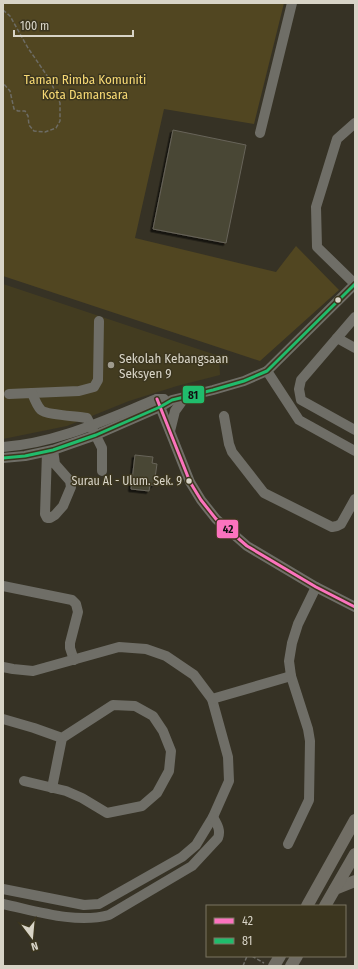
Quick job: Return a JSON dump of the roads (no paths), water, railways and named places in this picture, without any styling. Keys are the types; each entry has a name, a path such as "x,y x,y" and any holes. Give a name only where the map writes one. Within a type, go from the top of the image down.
{"main road":[{"path":"308,905 355,820"},
{"path":"326,905 353,860"},
{"path":"335,889 355,881"},
{"path":"269,964 279,957"},
{"path":"291,966 296,957"}],"street":[{"path":"260,134 292,3"},
{"path":"3,458 26,456 50,451 93,430 159,403 244,381 267,371 355,284 317,246 316,207 337,139 355,123"},
{"path":"355,317 301,380 299,389 301,400 355,430"},
{"path":"9,394 79,391 94,387 98,380 99,321"},
{"path":"337,338 355,348"},
{"path":"267,371 299,420 355,451"},
{"path":"32,393 41,410 47,413 87,418 102,448 102,471"},
{"path":"169,428 175,411 185,397"},
{"path":"159,403 190,482 201,500 216,519 247,546 316,587 355,607"},
{"path":"140,416 159,403"},
{"path":"3,447 49,440 93,430 140,416 152,416 159,419 169,428"},
{"path":"224,416 232,452 264,492 332,527 340,524 355,499"},
{"path":"50,451 55,464 70,481 71,487 63,506 55,515 47,518 45,514 50,451"},
{"path":"3,586 72,600 76,604 78,612 70,643 74,660"},
{"path":"288,844 309,800 310,741 308,729 291,676 290,661 292,643 298,624 316,587"},
{"path":"3,667 13,670 33,671 119,647 146,649 166,656 194,675 212,699 228,757 229,781 213,817 196,845 182,857 98,904 84,905 3,889"},
{"path":"212,699 291,676"},
{"path":"24,781 52,788 66,791 82,798 107,813 142,806 156,793 169,770 171,751 163,731 153,716 135,706 113,705 62,738 52,788"},
{"path":"3,719 62,738"},
{"path":"3,904 69,918 100,917 109,915 192,866 220,834 220,830 213,817"},
{"path":"336,855 353,860"}],"place":[{"name":"Sekolah Kebangsaan Seksyen 9","path":"111,365"},
{"name":"Surau Al - Ulum. Sek. 9","path":"189,481"}],"park label":[{"name":"Taman Rimba Komuniti Kota Damansara","path":"85,86"}]}
